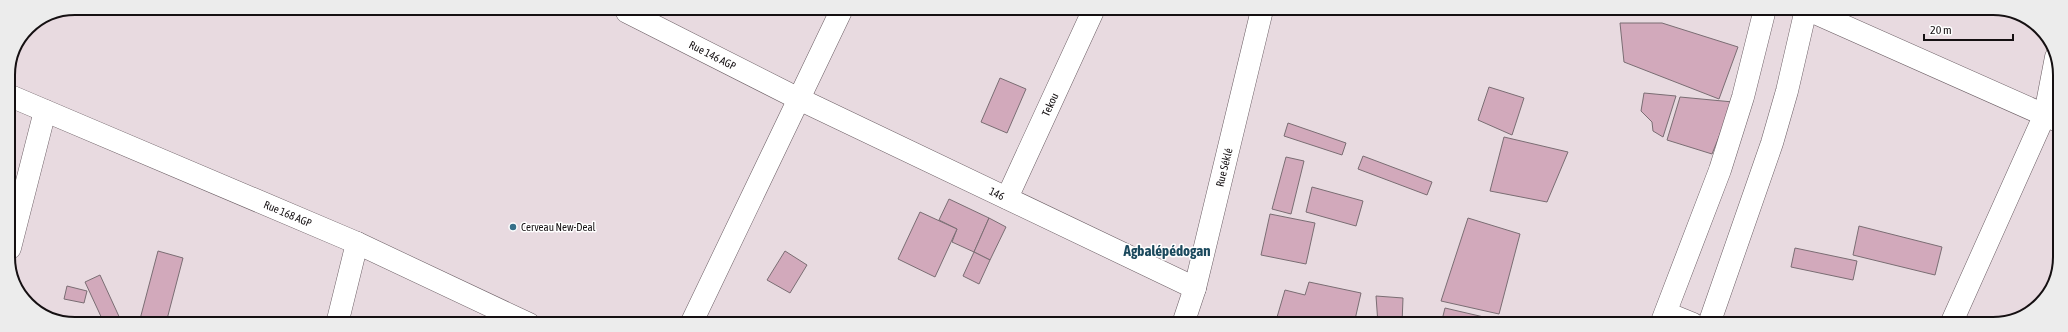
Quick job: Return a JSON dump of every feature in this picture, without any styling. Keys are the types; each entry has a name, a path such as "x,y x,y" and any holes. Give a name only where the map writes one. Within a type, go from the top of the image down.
{"street":[{"name":"Rue 146 AGP","path":"633,15 799,98"},
{"path":"694,317 839,15"},
{"name":"Tekou","path":"1007,198 1091,15"},
{"name":"Rue Séklé","path":"1185,317 1195,288 1261,15"},
{"path":"1663,317 1722,163 1743,97 1764,15"},
{"path":"1711,317 1772,143 1787,91 1805,15"},
{"path":"1820,15 2052,118"},
{"name":"Rue 168 AGP","path":"15,98 356,242 514,317"},
{"name":"146","path":"799,98 1195,288"},
{"path":"1954,317 2052,118 2053,103"},
{"path":"15,228 45,111"},
{"path":"339,317 356,242"}],"building":[{"path":"1620,23 1662,23 1738,47 1719,99 1624,62"},
{"path":"1000,78 1026,89 1007,133 981,122"},
{"path":"1489,87 1524,98 1512,135 1478,120"},
{"path":"1644,93 1676,96 1663,137 1653,131 1652,122 1641,111"},
{"path":"1680,97 1733,102 1712,154 1667,140"},
{"path":"1288,123 1346,143 1342,155 1284,136"},
{"path":"1504,137 1568,152 1547,202 1490,191"},
{"path":"1363,156 1432,182 1427,195 1358,169"},
{"path":"1286,157 1304,161 1291,214 1272,209"},
{"path":"1312,187 1363,201 1356,226 1306,212"},
{"path":"949,199 989,218 974,252 952,242 957,229 939,220"},
{"path":"920,212 957,229 935,277 898,259"},
{"path":"1270,214 1315,223 1306,264 1261,255"},
{"path":"989,218 1006,227 990,260 974,252"},
{"path":"1468,218 1520,234 1499,314 1441,301"},
{"path":"1859,226 1942,247 1935,275 1853,255"},
{"path":"1795,248 1857,261 1853,280 1791,267"},
{"path":"158,251 183,258 168,317 141,317"},
{"path":"785,251 807,265 790,293 767,280"},
{"path":"974,252 990,260 979,284 963,276"},
{"path":"100,275 119,317 101,317 85,282"},
{"path":"1309,282 1361,293 1356,317 1277,317 1285,290 1305,295"},
{"path":"67,286 87,291 84,303 64,299"},
{"path":"1376,296 1403,298 1402,317 1378,317"},
{"path":"1445,308 1484,317 1443,317"}],"place":[{"name":"Cerveau New-Deal","path":"513,227"}],"district":[{"name":"Agbalépédogan","path":"1167,250"}]}
